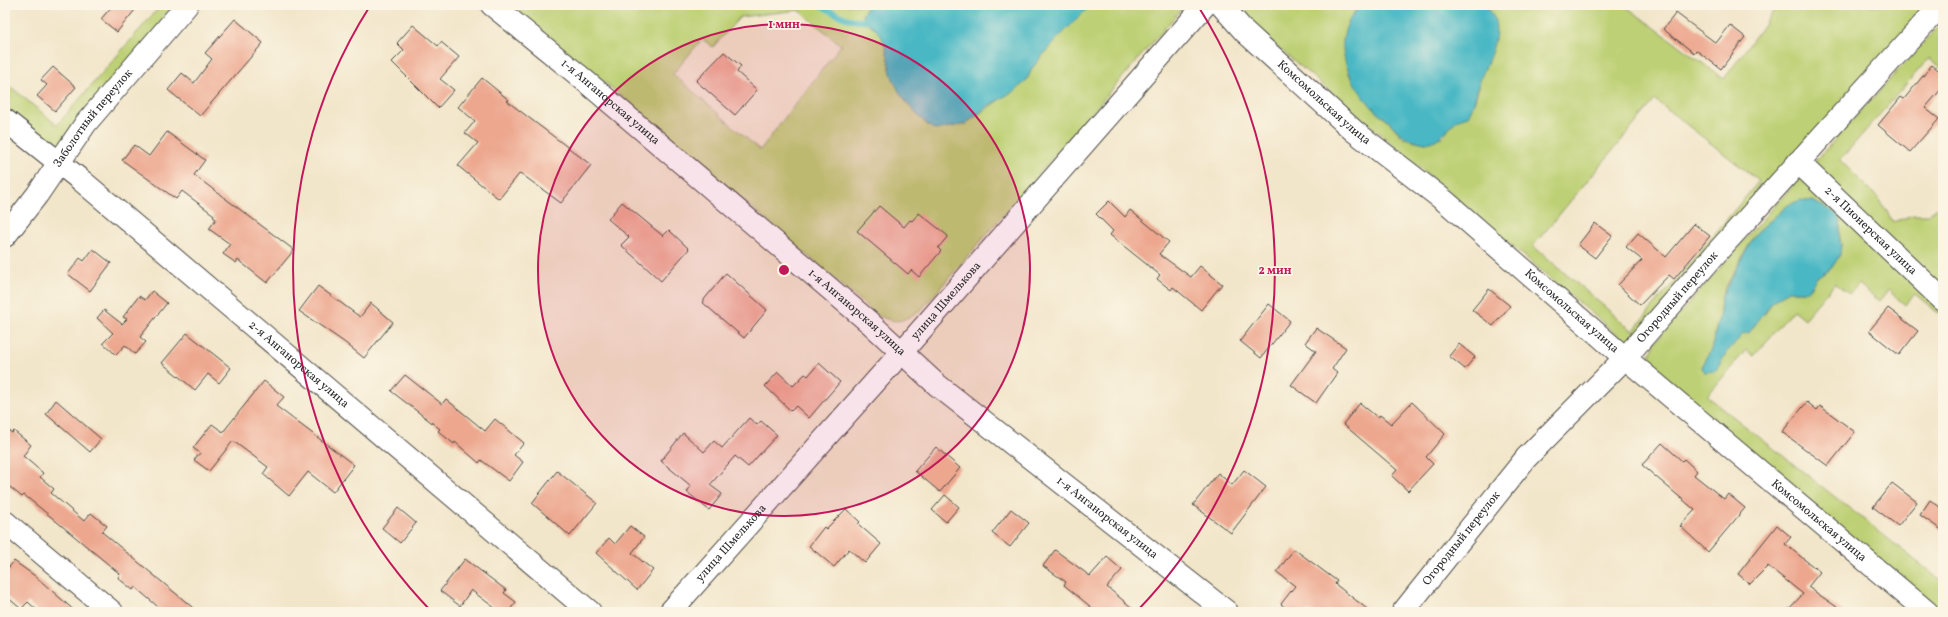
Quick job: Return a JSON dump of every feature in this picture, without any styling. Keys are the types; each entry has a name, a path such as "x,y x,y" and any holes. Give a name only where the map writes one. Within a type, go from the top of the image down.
{"street":[{"name":"Заболотный переулок","path":"5,236 60,162 86,123 187,5"},
{"name":"1-я Анганорская улица","path":"492,5 613,105 863,317 936,384 1227,612"},
{"name":"улица Шмелькова","path":"670,612 901,353 1205,5"},
{"name":"Комсомольская улица","path":"1221,5 1244,31 1354,131 1446,202 1625,358 1927,612"},
{"name":"Огородный переулок","path":"1403,612 1526,458 1625,358 1798,162 1941,5"},
{"name":"2-я Анганорская улица","path":"5,120 60,162 590,612"},
{"name":"2-я Пионерская улица","path":"1798,162 1943,300"},
{"path":"5,522 112,612"}],"green space":[{"path":"161,5 180,5 56,153 5,111 5,82 57,125"},
{"path":"511,5 868,5 862,15 883,38 888,51 896,85 902,96 927,125 965,124 1026,81 1033,67 1053,43 1091,5 1185,5 922,309 904,319 894,321 875,314 659,127","holes":["799,10 841,45 760,150 673,74 702,39 713,47 740,17"]},
{"path":"1244,5 1362,5 1355,11 1348,73 1372,107 1391,124 1403,138 1425,143 1444,136 1451,124 1459,118 1468,115 1474,104 1483,63 1488,8 1485,5 1624,5 1724,79 1778,5 1929,5 1628,344 1247,21 1243,10","holes":["1655,100 1759,181 1633,331 1533,246"]},
{"path":"1943,21 1943,69 1929,58 1840,160 1880,200 1893,222 1913,215 1928,215 1943,203 1943,317 1915,294 1905,305 1888,290 1879,301 1859,284 1849,294 1835,283 1804,319 1793,310 1754,356 1746,350 1707,396 1943,582 1943,612 1940,612 1661,378 1655,371 1649,358 1655,342 1767,214","holes":["1788,205 1841,221 1839,233 1841,245 1833,266 1817,277 1808,291 1788,291 1773,301 1765,313 1726,353 1716,371 1702,367 1711,350 1720,313 1721,298 1755,234"]}],"water":[{"path":"868,5 1091,5 1053,43 1033,67 1026,81 1016,90 988,106 965,124 936,130 915,113 898,90 891,73 884,42 877,31 862,15"},
{"path":"1362,5 1485,5 1492,13 1496,32 1492,52 1480,80 1472,107 1468,116 1455,122 1439,138 1425,143 1412,140 1404,136 1374,109 1363,96 1355,83 1348,70 1344,57 1343,43 1345,30 1351,17"},
{"path":"1800,200 1812,201 1837,214 1841,221 1839,233 1841,245 1840,255 1833,266 1817,277 1808,291 1788,291 1773,301 1749,333 1743,334 1726,353 1716,371 1704,372 1702,367 1711,350 1720,313 1721,298 1755,234 1788,205"}],"building":[{"path":"113,5 139,5 117,32 101,19"},
{"path":"1676,13 1716,43 1730,25 1745,37 1721,69 1696,50 1694,53 1663,29"},
{"path":"235,19 263,43 200,116 168,90 182,73 194,83 212,59 205,53"},
{"path":"413,25 438,46 441,42 459,57 440,79 454,90 438,108 392,62 404,50 397,43"},
{"path":"724,52 741,66 737,72 757,90 735,115 696,81"},
{"path":"1932,65 1943,74 1943,87 1925,108 1939,119 1910,152 1878,125 1901,97 1904,99"},
{"path":"53,67 76,87 55,111 37,96 47,85 41,80"},
{"path":"482,78 509,100 507,101 591,165 561,203 520,173 499,199 458,166 478,143 465,133 475,121 458,107"},
{"path":"167,132 205,160 194,175 294,250 267,283 238,260 236,263 223,254 230,244 209,229 216,219 213,217 214,215 182,191 176,199 122,160 134,145 149,156"},
{"path":"1109,201 1125,217 1130,210 1169,242 1159,254 1191,277 1200,266 1222,284 1201,310 1173,287 1171,290 1157,279 1160,275 1110,235 1113,231 1096,214"},
{"path":"622,202 663,236 669,230 689,249 661,281 621,245 629,237 608,219"},
{"path":"879,206 904,227 919,213 948,236 938,248 941,251 919,277 911,270 908,274 857,231"},
{"path":"1595,223 1612,236 1595,258 1578,245"},
{"path":"1694,224 1710,236 1674,279 1669,275 1640,305 1618,285 1642,260 1626,247 1638,233 1666,257"},
{"path":"93,249 111,263 90,291 68,274 80,258 84,261"},
{"path":"726,273 767,310 744,338 702,302"},
{"path":"318,286 360,317 371,303 393,322 364,358 344,342 299,311"},
{"path":"1489,289 1510,306 1493,326 1472,310"},
{"path":"152,291 167,303 140,337 146,342 135,354 125,345 116,355 103,343 113,333 97,318 104,310 122,324 127,319 123,317 139,296 145,300"},
{"path":"1269,304 1290,321 1261,358 1240,341"},
{"path":"1888,308 1918,331 1899,355 1869,331"},
{"path":"1316,328 1346,348 1332,369 1337,373 1316,403 1291,385 1316,351 1305,343"},
{"path":"187,333 231,368 219,383 208,374 195,390 162,363"},
{"path":"1459,344 1475,357 1465,369 1449,356"},
{"path":"819,363 840,382 809,418 796,406 791,411 765,386 778,372 793,386 805,374 808,376"},
{"path":"405,375 442,404 446,399 485,431 495,419 524,443 514,455 523,462 509,481 481,460 479,463 455,442 454,444 438,431 440,429 391,391"},
{"path":"264,381 284,397 276,406 354,465 333,492 308,472 289,496 263,474 268,467 233,441 209,471 194,460 200,453 193,448 212,424 223,432"},
{"path":"56,400 101,439 90,452 46,414"},
{"path":"1412,402 1445,434 1426,457 1433,464 1408,491 1392,476 1397,470 1343,424 1360,403 1378,418 1380,415 1391,424"},
{"path":"1807,402 1817,410 1820,406 1855,432 1828,466 1782,432"},
{"path":"749,418 757,425 761,421 777,435 748,467 735,456 710,485 722,494 709,510 687,492 691,486 661,461 683,433 704,452 714,441 722,448"},
{"path":"5,428 12,433 14,431 31,445 23,456 43,473 40,477 54,489 51,493 84,521 91,513 107,526 102,532 198,612 164,612 135,587 133,590 118,578 120,574 39,507 24,495 22,497 5,483"},
{"path":"1662,443 1682,461 1684,459 1697,471 1694,475 1724,499 1728,494 1745,508 1708,552 1680,526 1695,510 1642,465"},
{"path":"936,447 960,468 940,492 915,471"},
{"path":"1244,470 1266,487 1231,533 1193,505 1218,473 1232,485"},
{"path":"557,471 597,503 570,536 532,503"},
{"path":"1892,483 1917,502 1898,526 1873,507"},
{"path":"945,495 959,507 946,522 932,510"},
{"path":"1930,500 1943,509 1943,531 1920,515"},
{"path":"398,508 416,523 400,543 382,528"},
{"path":"846,509 860,522 858,524 881,544 865,563 849,549 834,567 809,546 824,527 826,529"},
{"path":"1011,509 1029,523 1010,547 992,533"},
{"path":"1777,525 1791,537 1785,544 1820,572 1808,587 1844,612 1786,612 1803,594 1768,566 1750,584 1738,574"},
{"path":"630,526 644,537 632,553 653,570 637,590 596,553 609,538 615,544"},
{"path":"1294,549 1337,581 1335,584 1371,612 1290,612 1281,604 1295,586 1277,572"},
{"path":"1055,550 1090,576 1107,557 1122,570 1107,587 1137,612 1097,612 1064,585 1066,582 1043,566"},
{"path":"465,559 506,590 504,593 516,602 508,612 500,612 471,590 460,606 440,591"},
{"path":"14,561 35,576 76,612 39,612 28,602 21,609 5,595 5,572"}],"waterway":[{"path":"821,5 842,16 853,20 865,21"}]}
